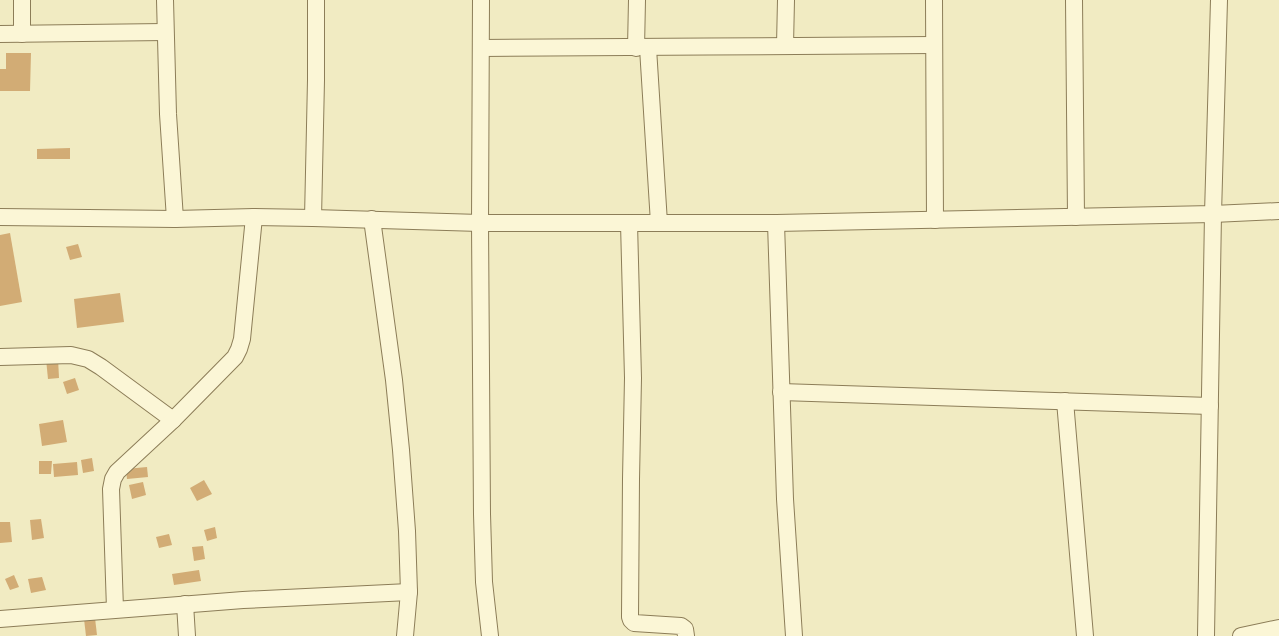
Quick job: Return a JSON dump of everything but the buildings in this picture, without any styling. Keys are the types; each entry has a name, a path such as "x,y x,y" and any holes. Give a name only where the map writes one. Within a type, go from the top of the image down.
{"street":[{"path":"22,0 22,34"},
{"path":"165,0 168,114 175,219"},
{"path":"313,218 316,0"},
{"path":"481,0 482,514 484,582 490,636"},
{"path":"637,0 659,223"},
{"path":"785,45 786,0"},
{"path":"934,0 935,220"},
{"path":"1074,0 1076,217"},
{"path":"1206,636 1213,214 1219,0"},
{"path":"0,34 165,32"},
{"path":"481,48 934,45"},
{"path":"0,217 175,219 254,217 480,223 776,223 1279,211"},
{"path":"115,609 111,488 113,479 117,472 173,420 235,357 242,339 254,217"},
{"path":"372,219 402,450 409,592 405,636"},
{"path":"629,223 632,378 630,617 634,623 681,626 685,629 686,636"},
{"path":"776,223 780,392 794,636"},
{"path":"0,356 71,355 88,359 173,420"},
{"path":"780,392 1210,406"},
{"path":"1065,401 1085,636"},
{"path":"0,619 243,600 409,592"},
{"path":"185,604 187,636"},
{"path":"1241,636 1279,628"}]}
